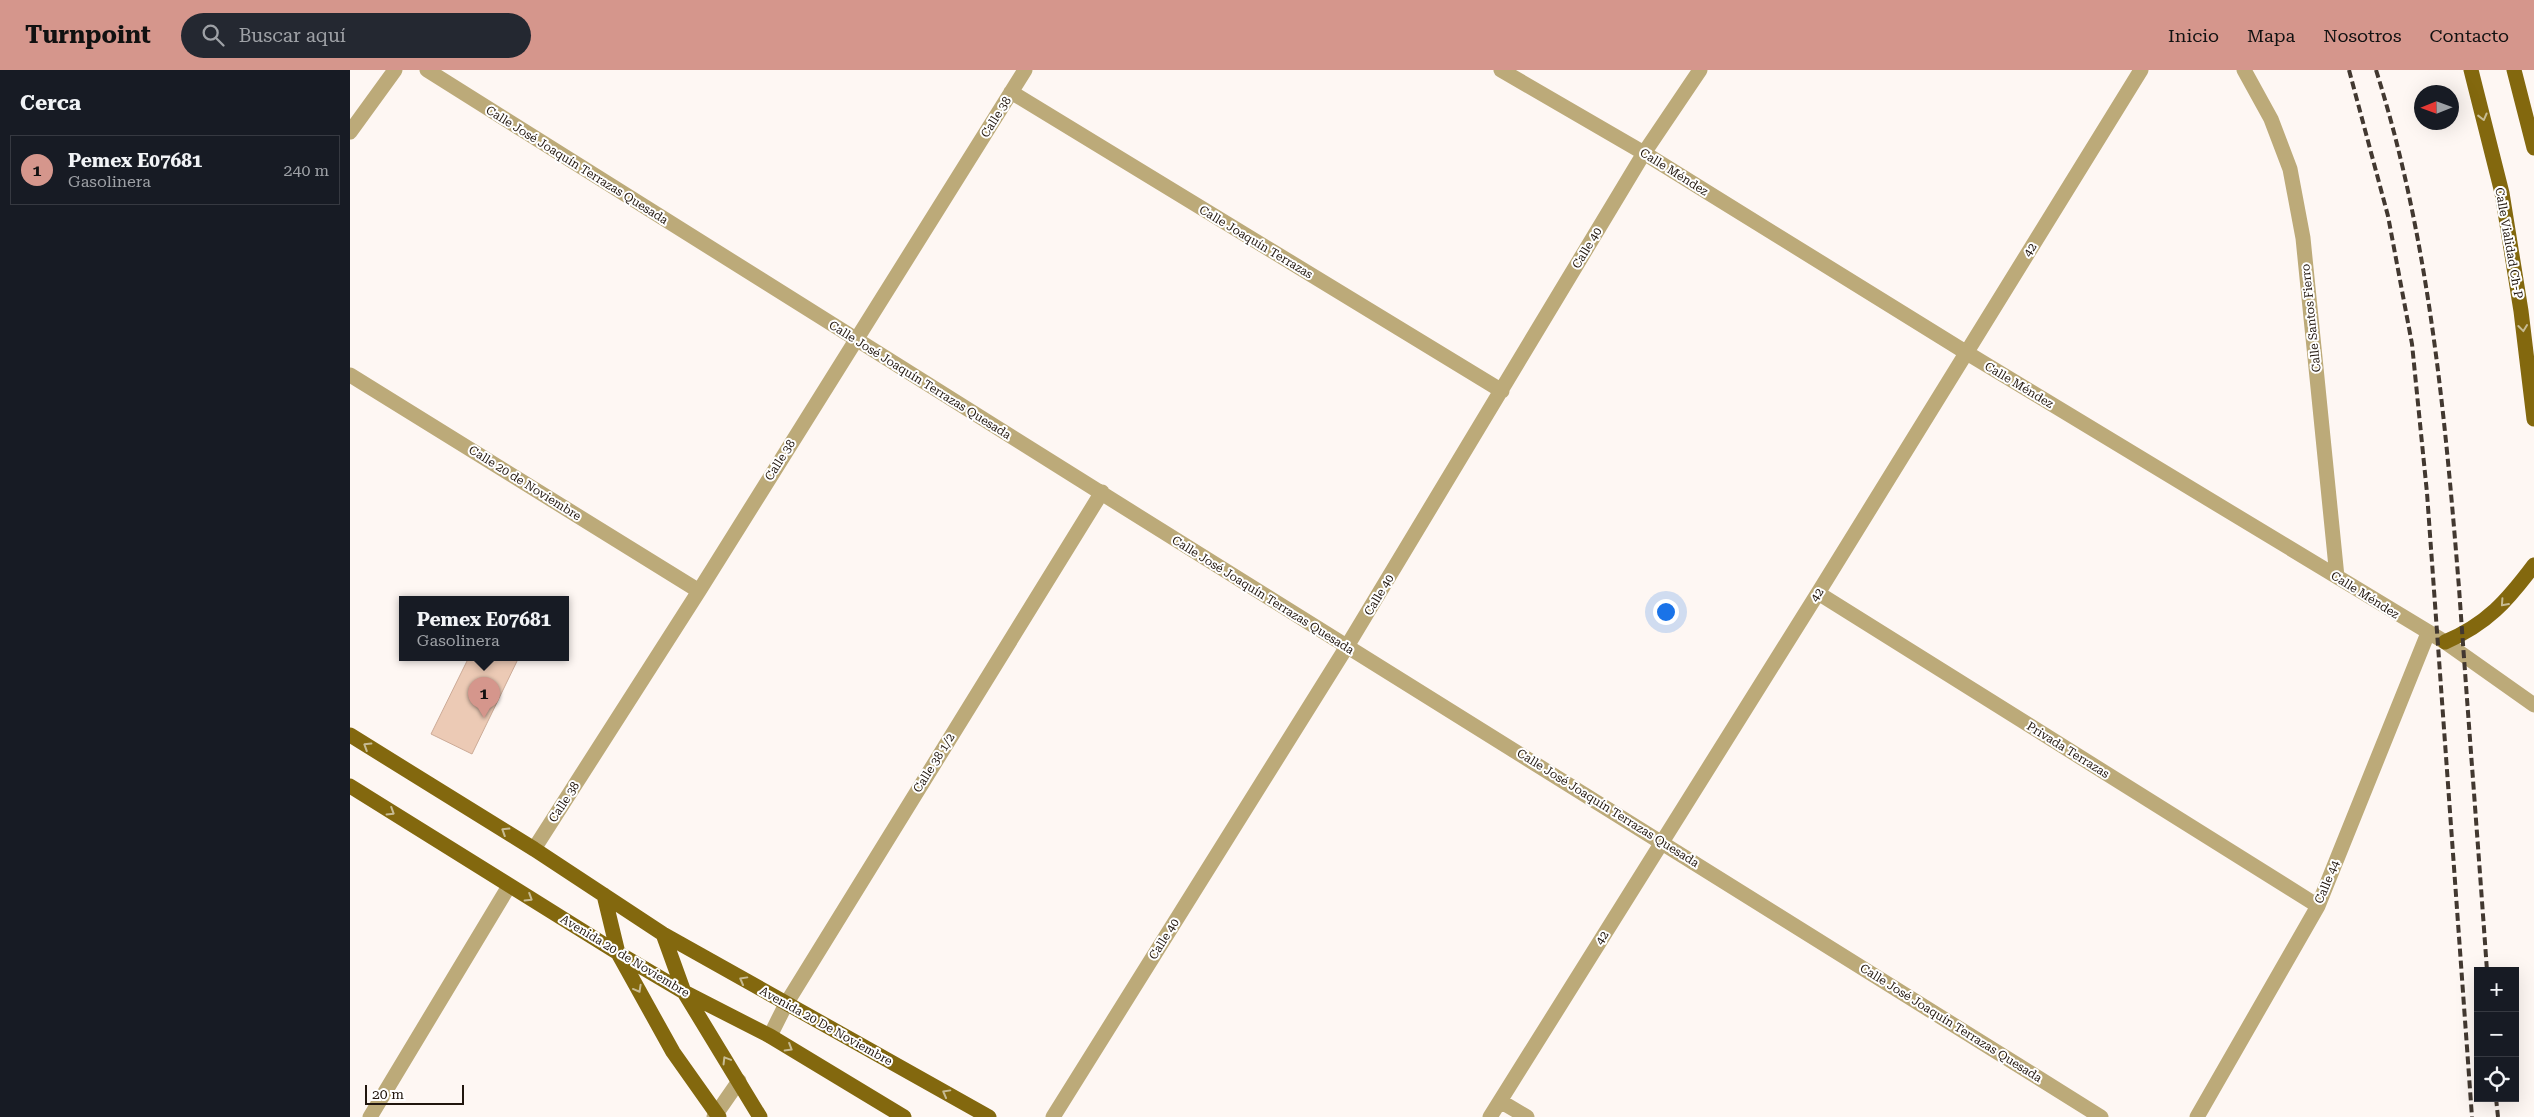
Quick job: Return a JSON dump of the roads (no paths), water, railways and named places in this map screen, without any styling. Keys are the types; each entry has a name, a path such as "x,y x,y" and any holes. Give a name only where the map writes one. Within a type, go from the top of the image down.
{"main road":[{"name":"Calle Vialidad Ch-P","path":"2471,70 2502,193 2521,312 2534,418"},
{"path":"2514,70 2534,148"},
{"path":"2445,642 2485,621 2500,608 2534,565"},
{"path":"350,735 534,849 663,934 684,992 760,1117"},
{"name":"Avenida 20 de Noviembre","path":"350,786 618,953 684,992 770,1036 904,1117"},
{"path":"604,895 618,953 673,1052 716,1116"},
{"name":"Avenida 20 De Noviembre","path":"663,934 989,1117"}],"street":[{"path":"350,132 395,70"},
{"name":"Calle José Joaquín Terrazas Quesada","path":"428,70 854,341 1102,492 1346,648 1662,841 2101,1117"},
{"name":"Calle 38","path":"534,849 699,591 1025,70"},
{"name":"Calle Méndez","path":"1501,70 1644,153 1967,353 2445,642 2534,705"},
{"name":"Calle 40","path":"1053,1117 1346,648 1644,153 1700,70"},
{"name":"42","path":"1490,1117 1967,353 2140,70"},
{"name":"Calle Santos Fierro","path":"2244,70 2271,119 2287,161 2300,221 2336,577"},
{"name":"Calle Joaquín Terrazas","path":"1011,92 1502,391"},
{"name":"Calle 20 de Noviembre","path":"350,375 699,591"},
{"name":"Calle 38 1/2","path":"770,1036 786,1004 1102,492"},
{"name":"Privada Terrazas","path":"1818,593 2318,906"},
{"name":"Calle 44","path":"2197,1117 2318,906 2428,633"},
{"path":"370,1117 508,886"},
{"path":"716,1116 739,1081"},
{"path":"1500,1101 1527,1117"}],"railway":[{"path":"2349,70 2388,216 2412,344 2427,493 2472,1117"},
{"path":"2376,70 2394,133 2409,197 2422,262 2441,392 2459,588 2487,967"},
{"path":"2496,1102 2498,1117"}],"place":[{"name":"Pemex E07681","path":"484,718"}]}
